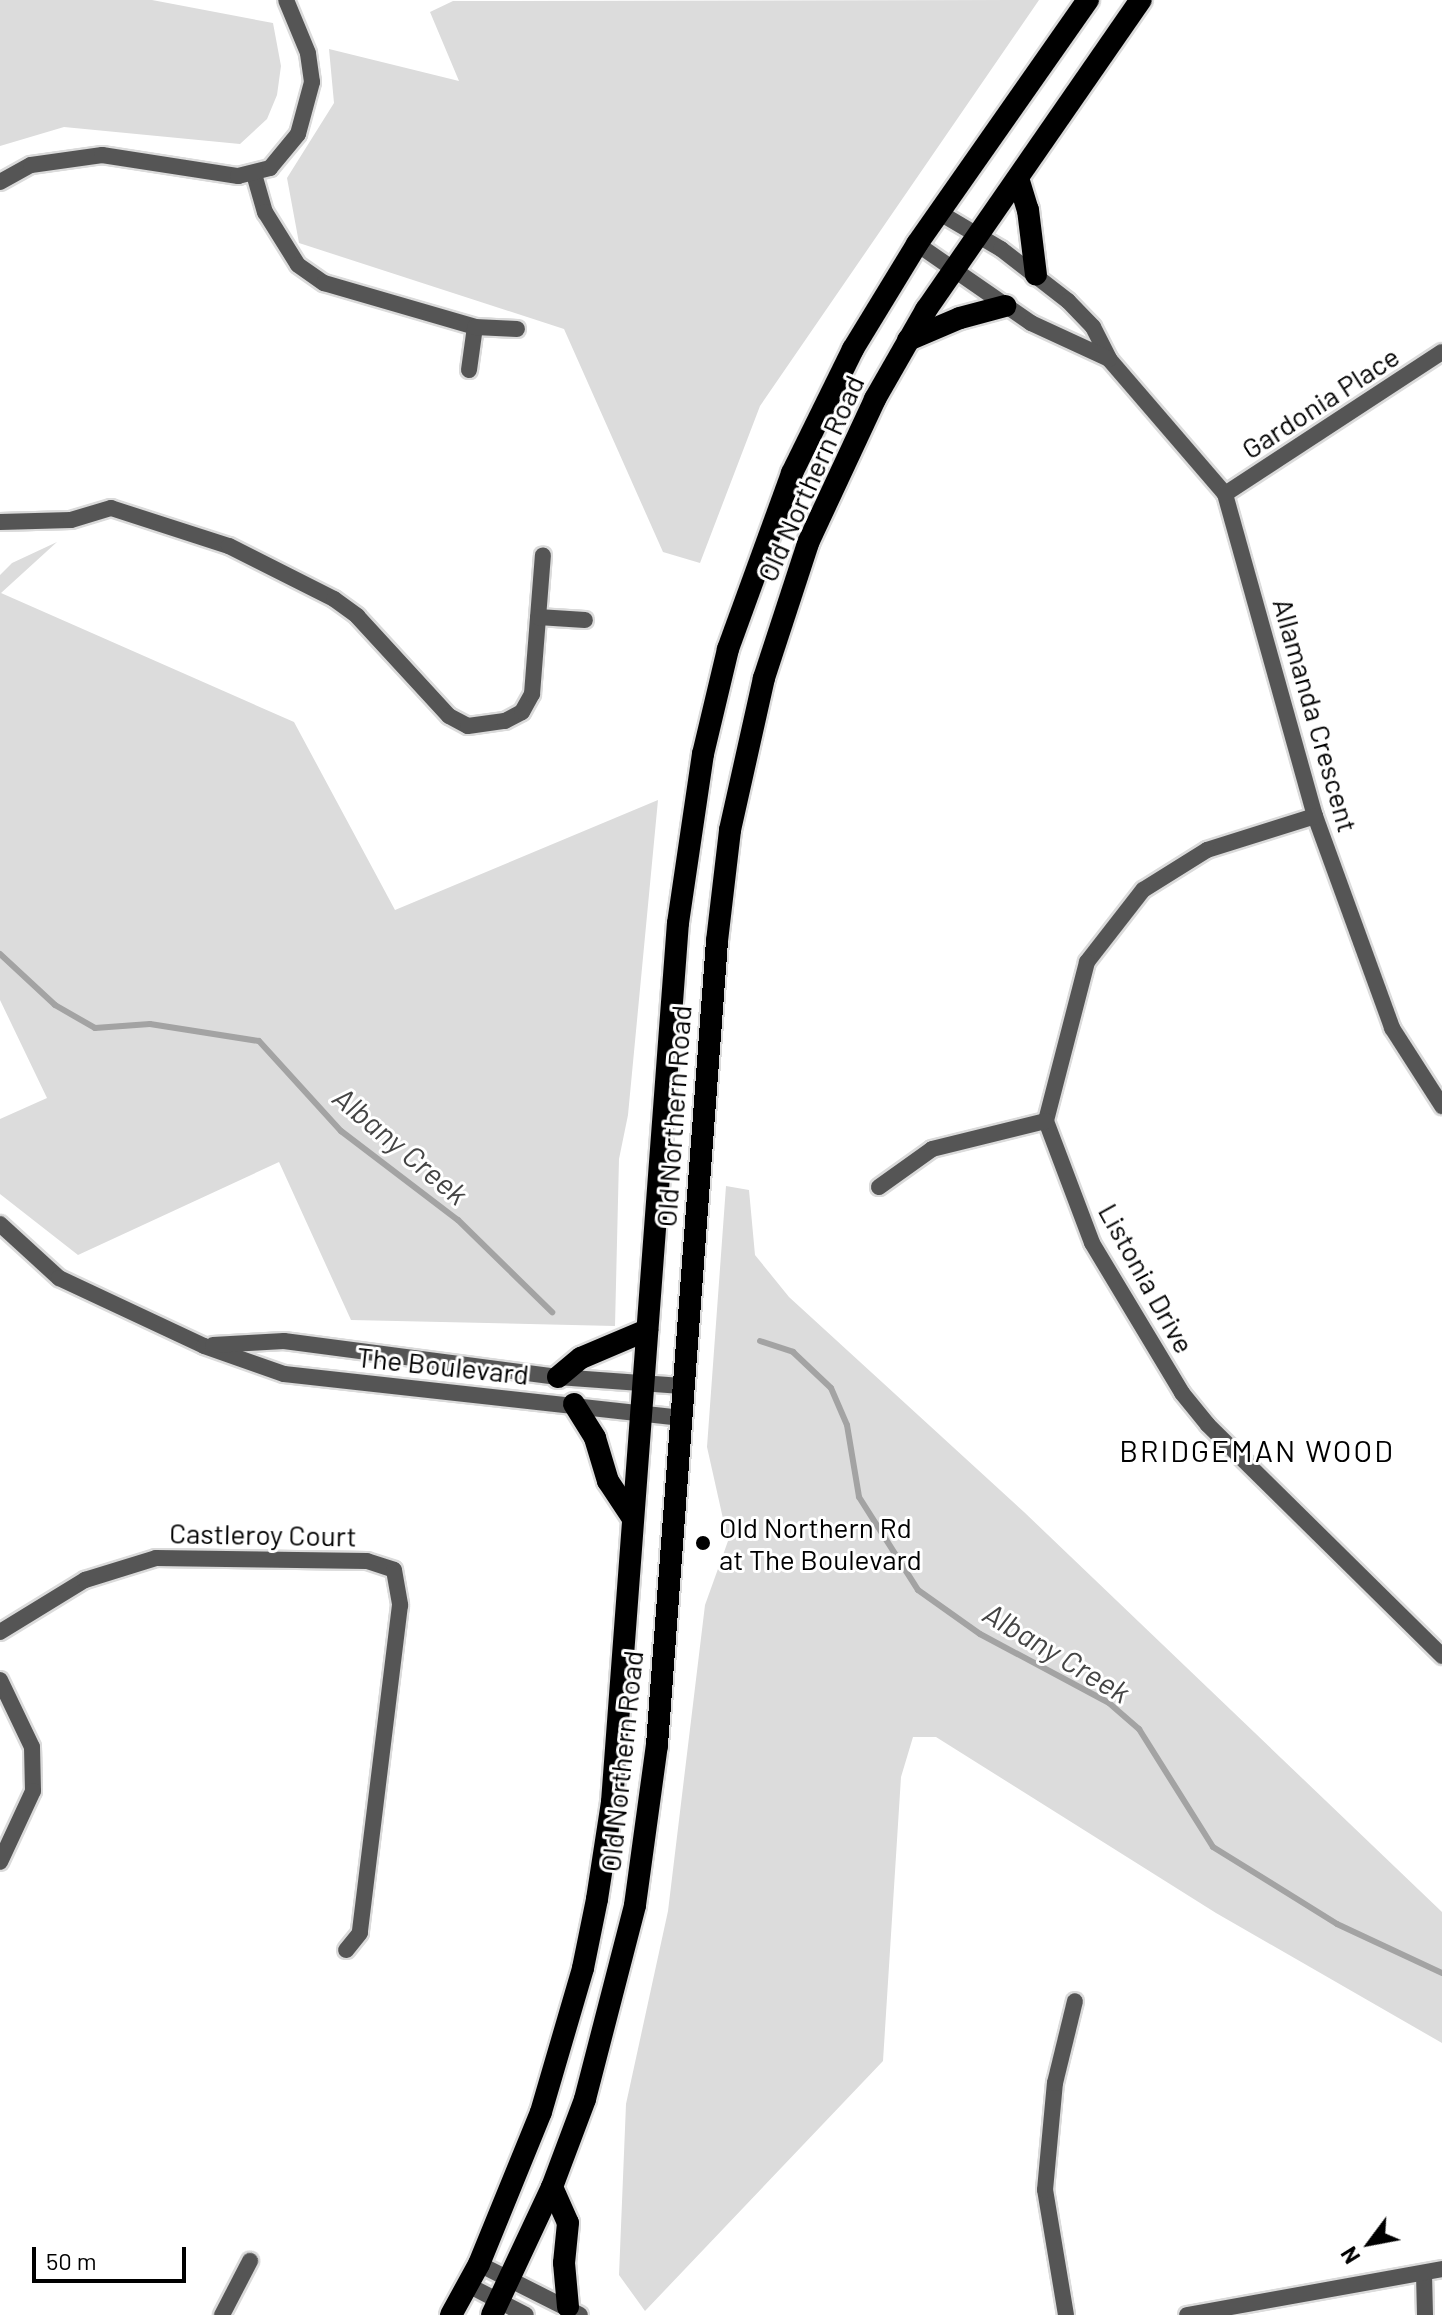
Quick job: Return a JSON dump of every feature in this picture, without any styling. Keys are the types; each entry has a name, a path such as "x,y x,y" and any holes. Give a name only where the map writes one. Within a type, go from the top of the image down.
{"highway":[{"name":"Old Northern Road","path":"451,2315 479,2264 541,2112 583,1968 612,1802 678,923 717,693 750,582 792,473 853,349 917,244 1088,0"},
{"name":"Old Northern Road","path":"495,2308 552,2187 601,2048 635,1905 657,1745 717,941 746,743 808,543 908,340 1141,0"},
{"path":"1018,178 1028,210 1036,275"},
{"path":"908,340 1005,306"},
{"path":"558,1377 581,1358 647,1330"},
{"path":"574,1404 595,1438 608,1481 632,1517"},
{"path":"552,2187 568,2223 574,2311"}],"street":[{"path":"0,182 31,165 102,155 254,174 285,154 307,110 312,82 308,53 286,0"},
{"path":"254,174 265,212 298,265 324,283 475,327 517,329"},
{"name":"Allamanda Crescent","path":"940,213 1036,275 1093,327 1109,359 1225,494 1315,816 1392,1028 1442,1106"},
{"name":"Allamanda Crescent","path":"917,244 1005,306 1070,343 1109,359"},
{"path":"469,370 475,327"},
{"name":"Gardonia Place","path":"1225,494 1442,352"},
{"path":"0,522 82,519 111,508 229,546 334,599 357,616 449,716 468,726 489,726 522,712 532,694 543,555"},
{"path":"538,617 585,620"},
{"path":"879,1187 932,1149 1046,1121 1087,962 1143,890 1207,850 1315,816"},
{"name":"Listonia Drive","path":"1046,1121 1092,1243 1182,1393 1208,1425 1442,1656"},
{"name":"The Boulevard","path":"0,1224 59,1278 204,1346 284,1374 640,1409 680,1418"},
{"name":"The Boulevard","path":"204,1346 284,1341 558,1377 682,1386"},
{"name":"Castleroy Court","path":"0,1632 85,1580 156,1558 367,1561 394,1570 400,1605 360,1933 346,1950"},
{"path":"0,1680 32,1747 33,1791 0,1862"},
{"path":"1066,2315 1045,2190 1055,2083 1075,2001"},
{"path":"222,2315 250,2261"},
{"path":"479,2264 574,2311"},
{"path":"1187,2315 1442,2269"},
{"path":"1424,2274 1425,2315"},
{"path":"468,2285 495,2308 526,2315"}],"shaded area":[{"path":"0,0 152,0 273,23 281,66 277,95 267,119 240,144 64,127 0,146"},
{"path":"1039,0 760,406 700,563 663,552 564,329 299,243 287,178 334,103 329,49 459,81 430,12 453,1"},
{"path":"57,542 1,593 294,722 395,910 658,800 628,1115 619,1159 615,1326 351,1320 279,1162 78,1255 0,1194 0,1119 47,1098 0,1000 0,575 12,563"},
{"path":"726,1186 749,1190 755,1255 789,1297 1024,1512 1442,1912 1442,2043 1216,1913 936,1737 913,1737 901,1777 883,2061 645,2311 619,2275 626,2104 668,1911 705,1605 728,1541 707,1447"}],"waterway":[{"name":"Albany Creek","path":"0,954 55,1005 95,1028 150,1024 259,1041 341,1131 458,1220 552,1312"},
{"name":"Albany Creek","path":"760,1341 793,1352 831,1388 847,1425 859,1497 918,1590 980,1634 1109,1703 1139,1729 1213,1847 1337,1924 1442,1973"}],"place":[{"name":"Old Northern Rd at The Boulevard","path":"703,1543"}],"district":[{"name":"BRIDGEMAN WOOD","path":"1257,1450"}]}
